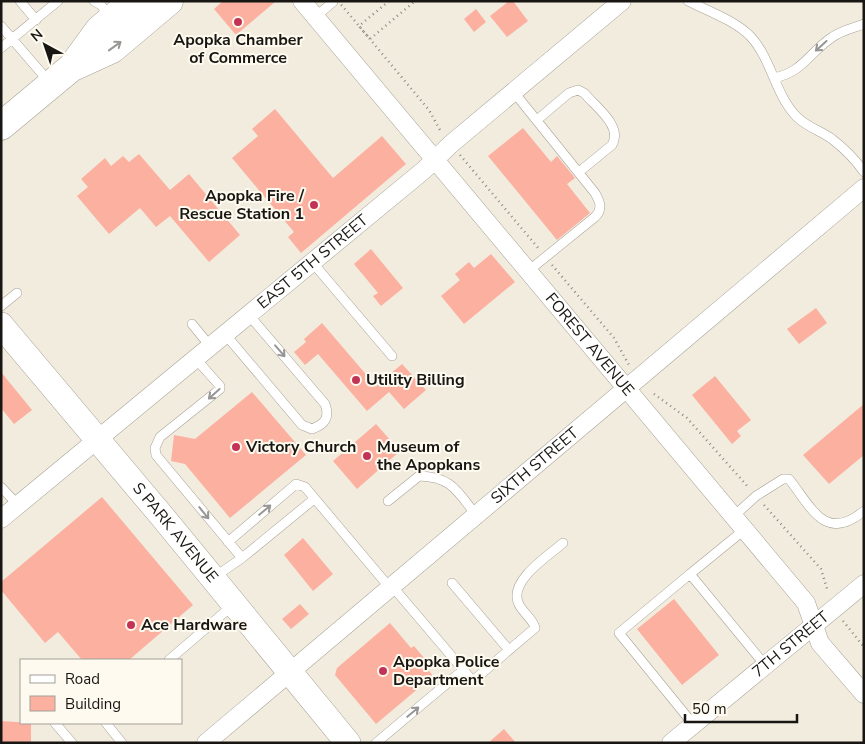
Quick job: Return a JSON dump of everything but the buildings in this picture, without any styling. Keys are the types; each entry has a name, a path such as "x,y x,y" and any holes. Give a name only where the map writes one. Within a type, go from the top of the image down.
{"main road":[{"path":"1,126 72,67 100,30 103,11 133,1"},
{"path":"72,67 112,49 169,1"},
{"name":"S PARK AVENUE","path":"1,325 98,439 348,743"}],"street":[{"name":"FOREST AVENUE","path":"302,1 624,389 806,603 820,643 864,694"},
{"name":"EAST 5TH STREET","path":"1,519 312,262 622,1"},
{"name":"SIXTH STREET","path":"206,743 864,188"},
{"name":"7TH STREET","path":"671,743 864,584"}],"lane":[{"path":"20,1 36,20"},
{"path":"1,48 58,1"},
{"path":"688,1 751,36 797,116 832,139 854,157 864,172"},
{"path":"315,17 336,2"},
{"path":"774,78 786,76 800,67 832,37 864,24"},
{"path":"1,26 51,85"},
{"path":"537,120 569,93 578,90 584,93 615,129 615,139 612,145 579,172"},
{"path":"513,91 579,172 600,201 599,213 527,272"},
{"path":"312,262 392,356"},
{"path":"1,306 17,293"},
{"path":"225,334 302,425 312,429 320,426 326,420 328,414 326,404 248,314"},
{"path":"192,324 210,346"},
{"path":"195,358 220,386 220,389 160,438 155,448 156,454 242,558"},
{"path":"388,501 419,476 432,477 445,480 476,515"},
{"path":"693,724 618,633 690,574 738,523 756,496 777,481 789,479 822,520 834,526 863,514"},
{"path":"228,542 296,484 305,487 471,679 474,679 535,628 516,600 522,578 563,544"},
{"path":"1,486 18,505"},
{"path":"213,578 242,558 314,499"},
{"path":"690,574 765,665"},
{"path":"452,584 508,650"},
{"path":"170,659 234,605"},
{"path":"376,743 463,670"},
{"path":"57,724 72,743"},
{"path":"107,724 122,743"}],"path":[{"path":"336,2 370,39 415,1"},
{"path":"388,2 359,26 429,110 438,128 451,144 614,338 639,377 655,395 687,418 821,569 833,609 864,647"}],"place":[{"name":"Apopka Chamber of Commerce","path":"238,22"},
{"name":"Apopka Fire / Rescue Station 1","path":"314,205"},
{"name":"Utility Billing","path":"356,380"},
{"name":"Victory Church","path":"236,447"},
{"name":"Museum of the Apopkans","path":"367,456"},
{"name":"Ace Hardware","path":"131,625"},
{"name":"Apopka Police Department","path":"383,671"}]}
